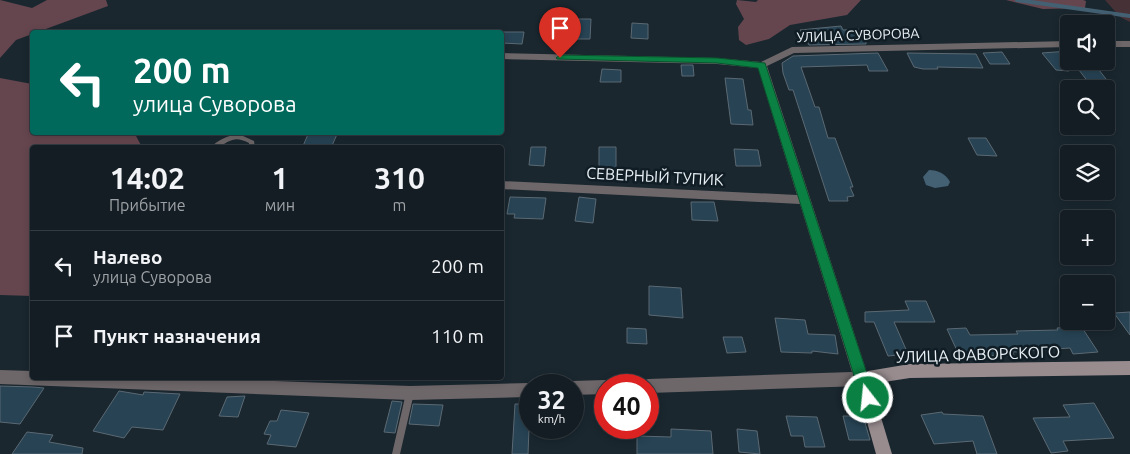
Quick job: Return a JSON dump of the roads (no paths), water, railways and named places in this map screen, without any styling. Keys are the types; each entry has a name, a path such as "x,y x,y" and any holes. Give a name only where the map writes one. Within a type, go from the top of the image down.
{"street":[{"name":"УЛИЦА СУВОРОВА","path":"762,65 792,50 1060,44"},
{"path":"1115,44 1130,44"},
{"path":"504,56 717,61 762,65 806,200 884,454"},
{"name":"СЕВЕРНЫЙ ТУПИК","path":"504,185 806,200"},
{"name":"УЛИЦА ФАВОРСКОГО","path":"659,386 862,379 910,371 1130,368"},
{"path":"0,377 30,378"},
{"path":"77,380 410,393 519,390"}],"lane":[{"path":"217,145 235,136 244,137 252,142 252,145"},
{"path":"396,454 410,393"}],"water":[{"path":"929,170 944,175 950,182 948,186 935,188 926,185 923,177"}],"waterway":[{"path":"1017,0 1130,16"}]}
